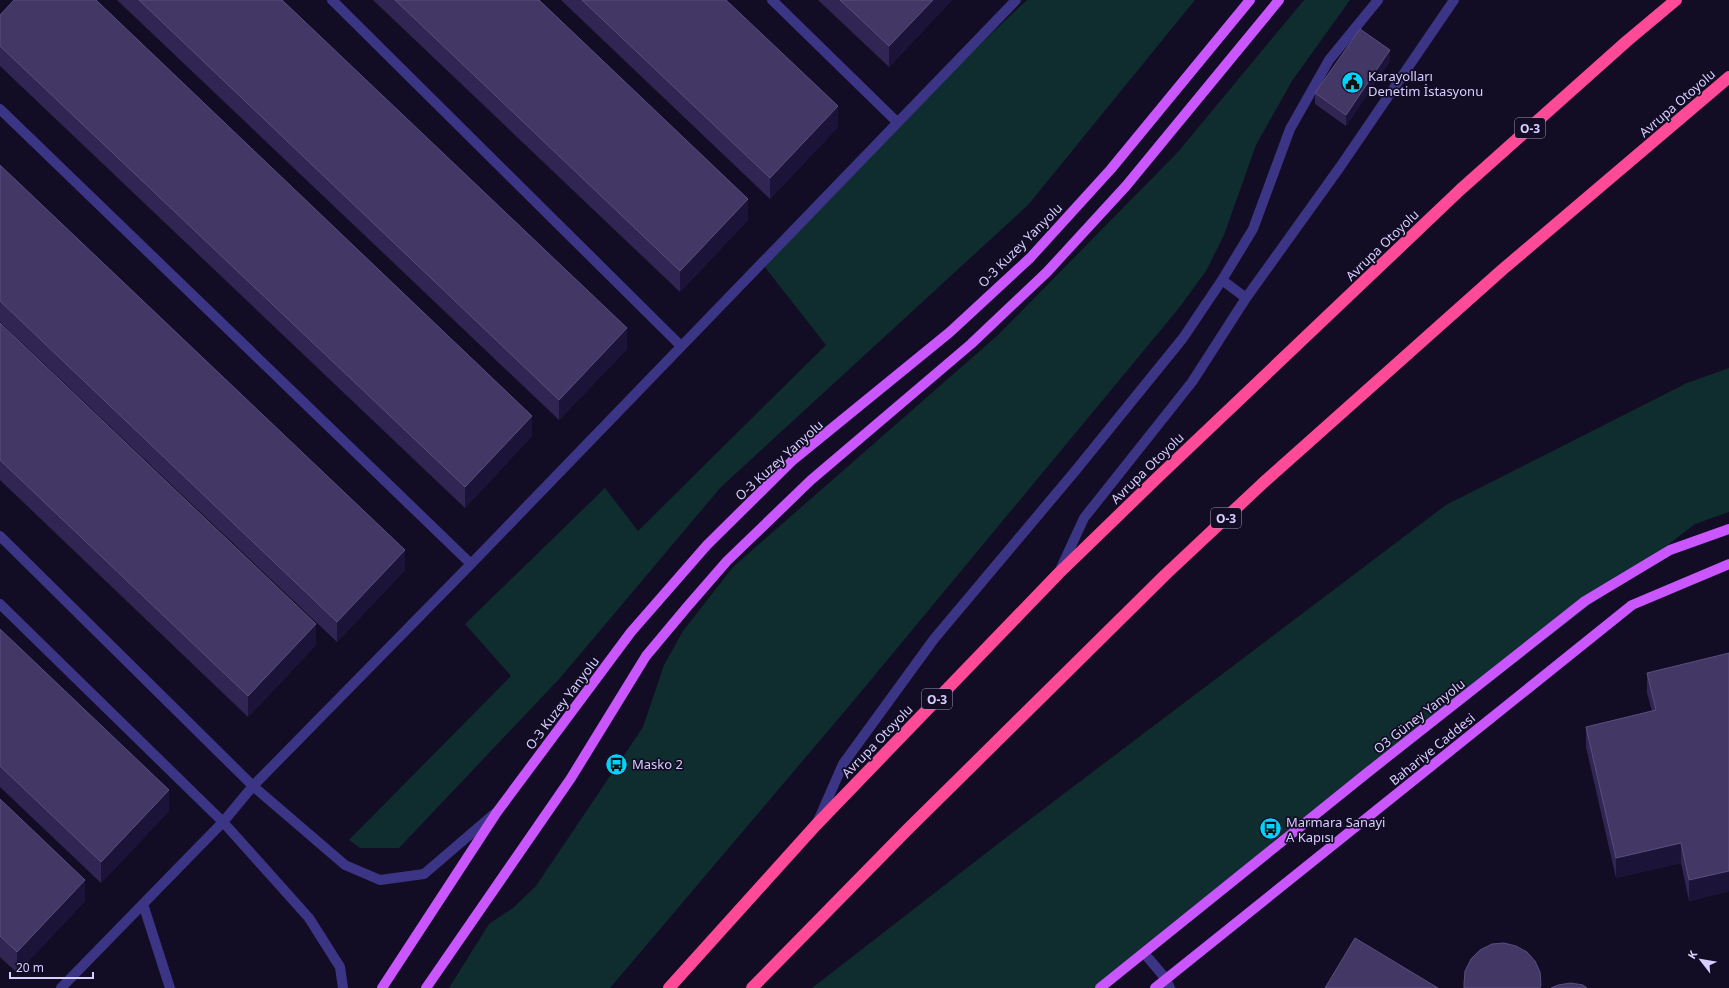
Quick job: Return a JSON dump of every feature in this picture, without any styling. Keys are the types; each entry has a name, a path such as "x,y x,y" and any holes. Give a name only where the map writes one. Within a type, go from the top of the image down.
{"highway":[{"name":"Avrupa Otoyolu","path":"669,988 816,825 1059,573 1460,190 1627,41 1676,0"},
{"name":"Avrupa Otoyolu","path":"752,988 924,813 1165,576 1246,500 1502,270 1729,77"}],"main road":[{"name":"O-3 Kuzey Yanyolu","path":"382,988 497,812 631,632 707,544 793,460 950,332 1030,258 1111,169 1250,0"},
{"path":"426,988 571,778 646,656 687,607 727,561 811,480 971,344 1047,272 1126,186 1279,0"},
{"name":"O3 Güney Yanyolu","path":"1100,988 1367,773 1585,601 1670,550 1729,529"},
{"name":"Bahariye Caddesi","path":"1155,988 1168,984 1632,605 1729,564"}],"street":[{"path":"332,0 681,346"},
{"path":"772,0 898,122"},
{"path":"61,988 223,822 253,786 471,564 1016,0"},
{"path":"816,825 844,764 934,639 1076,470 1178,344 1222,280 1253,229 1290,129 1330,60 1378,0"},
{"path":"1059,573 1084,518 1192,382 1246,298 1340,167 1454,0"},
{"path":"0,109 471,564"},
{"path":"1222,280 1246,298"},
{"path":"0,536 253,786 345,865 380,880 424,874 497,812"},
{"path":"0,604 223,822 309,918 340,967 343,988"},
{"path":"142,904 170,988"},
{"path":"1144,953 1168,984"}],"green space":[{"path":"1027,0 1195,0 1028,205 721,487 560,678 399,848 360,848 349,840 511,676 465,624 605,488 638,531 826,345 764,266 924,97"},
{"path":"1304,0 1350,0 1292,81 1256,145 1224,235 1206,271 1179,308 850,705 610,988 449,988 489,924 513,908 536,886 643,727 664,665 683,631 733,567 998,335 1178,152"},
{"path":"1729,368 1729,512 1695,524 1094,988 812,988 1012,833 1446,505 1687,383"}],"building":[{"path":"14,0 96,0 532,416 465,487 0,46 0,15"},
{"path":"139,0 282,0 627,328 559,400"},
{"path":"395,0 539,0 748,199 680,271"},
{"path":"582,0 726,0 838,106 770,178"},
{"path":"840,0 933,0 889,46"},
{"name":"Karayolları Denetim İstasyonu","path":"1360,29 1390,50 1346,115 1315,93"},
{"path":"0,165 405,550 337,622 0,301"},
{"path":"0,323 316,624 248,696 0,460"},
{"path":"0,629 169,790 101,862 0,766"},
{"path":"1729,653 1729,871 1689,880 1681,843 1616,858 1586,727 1656,710 1647,673"},
{"path":"0,799 85,880 17,952 0,936"},
{"path":"1355,938 1438,988 1325,988"},
{"path":"1504,943 1516,946 1527,952 1535,961 1540,972 1540,988 1464,988 1465,971 1471,959 1480,950 1492,944"},
{"path":"1571,983 1583,985 1587,988 1551,988 1558,985"}],"place":[{"name":"Karayolları Denetim İstasyonu","path":"1353,83"},
{"name":"Masko 2","path":"617,764"},
{"name":"Marmara Sanayi A Kapısı","path":"1271,829"}]}
